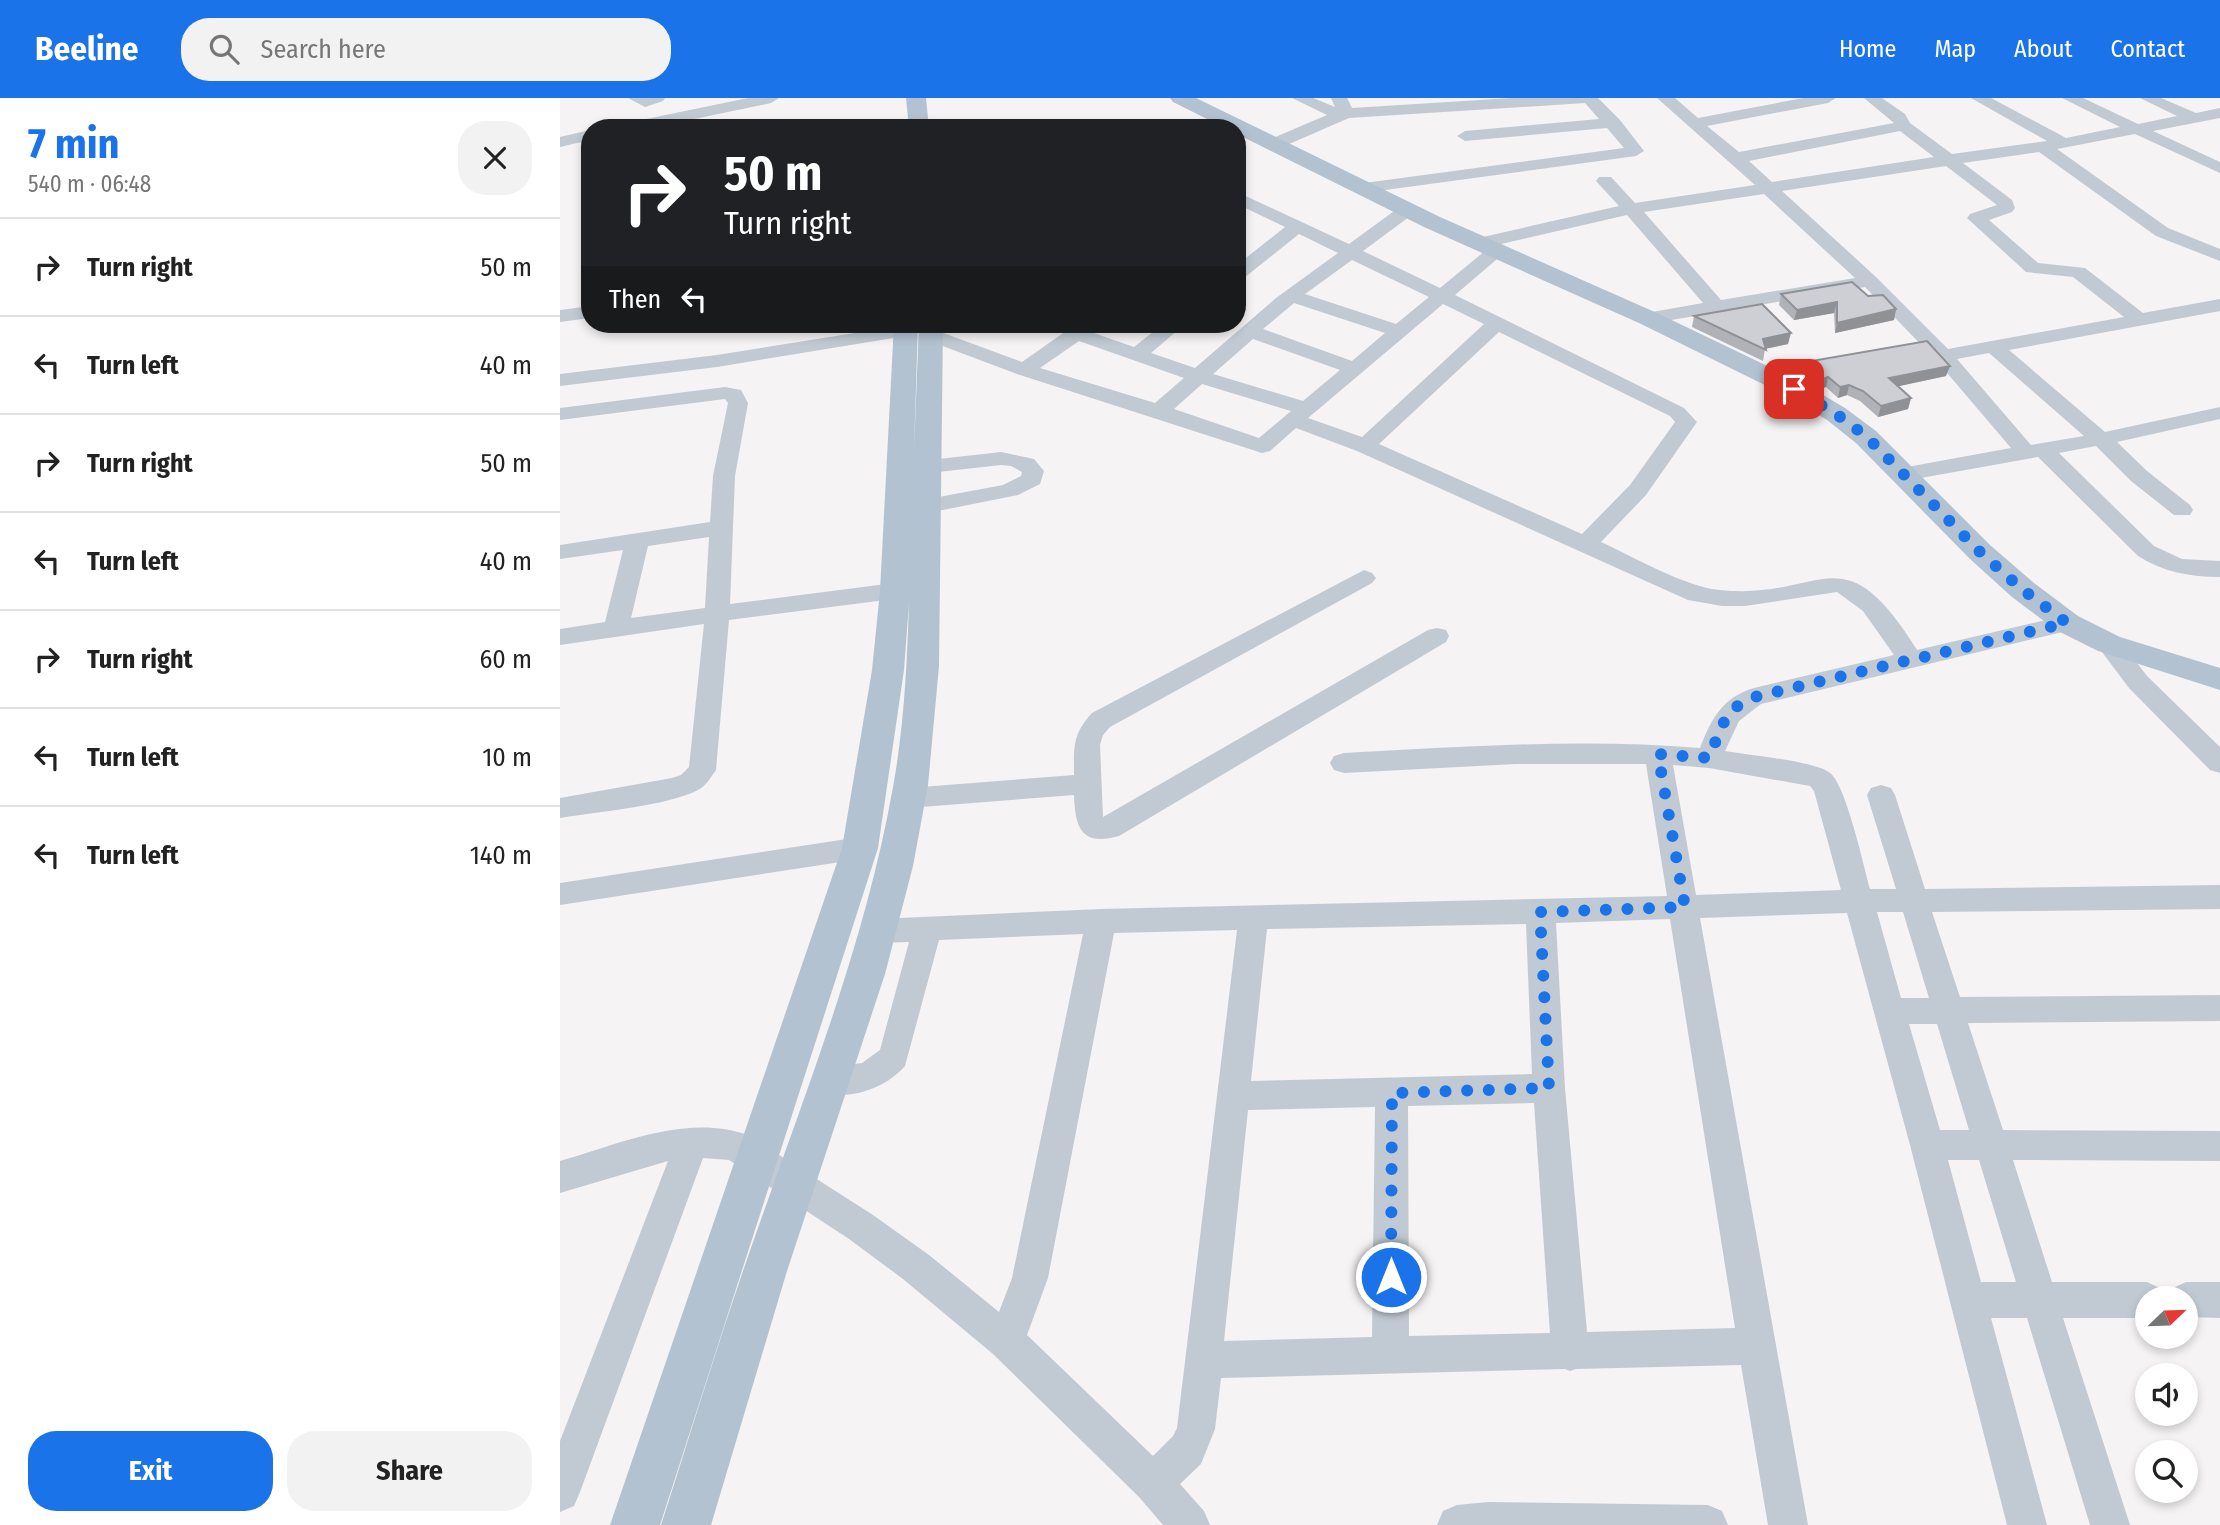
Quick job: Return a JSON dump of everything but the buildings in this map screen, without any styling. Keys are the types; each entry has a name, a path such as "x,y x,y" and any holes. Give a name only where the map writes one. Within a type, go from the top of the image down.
{"main road":[{"path":"1180,98 1223,119"},
{"path":"1246,130 1408,210 1648,318 1794,389 1866,436 1980,552 2023,590 2067,623 2109,644 2220,679"},
{"path":"635,1525 754,1160 821,969 834,852 911,589 928,506 929,466 918,333"},
{"path":"686,1525 877,931 895,866 908,798 923,666 911,589 918,333"}],"street":[{"path":"636,98 645,102 657,98"},
{"path":"670,119 771,98"},
{"path":"1300,98 1341,109 1589,98 1614,123 1636,152 1363,188"},
{"path":"1665,98 1869,281 2034,450 2155,557 2164,563 2183,568 2220,569"},
{"path":"1695,123 1828,98"},
{"path":"1872,98 1899,117 1903,126 2006,204 2006,208 1976,218 2033,268 2078,272 2140,320"},
{"path":"1979,98 2064,143"},
{"path":"2070,98 2220,168"},
{"path":"2148,98 2220,130"},
{"path":"1274,144 1341,109"},
{"path":"928,333 1024,370 1262,446 1440,295 1489,247 1631,209 1765,186 2064,143 2220,113"},
{"path":"1455,120 1465,136 1501,171"},
{"path":"1465,136 1614,123"},
{"path":"1735,158 1903,126"},
{"path":"560,142 581,137"},
{"path":"2042,146 2162,232 2220,255"},
{"path":"1605,181 1717,307"},
{"path":"1246,200 1677,412 1686,422 1638,490 1587,543"},
{"path":"1159,411 1291,296 1408,210"},
{"path":"1246,267 1298,226"},
{"path":"1648,318 1869,281"},
{"path":"1291,296 1398,331"},
{"path":"1943,356 2220,304"},
{"path":"560,316 581,313"},
{"path":"1365,446 1497,323"},
{"path":"1249,331 1353,368"},
{"path":"560,380 717,361 893,333"},
{"path":"1024,370 1076,333"},
{"path":"1093,333 1137,354 1300,414 1365,446 1697,594 1724,601 1753,599 1829,585 1849,588 1881,616 1910,660"},
{"path":"1137,354 1164,333"},
{"path":"1994,347 2101,439 2139,476 2182,510"},
{"path":"560,414 734,394 738,402 724,476 717,614 702,770 691,782 675,788 560,808"},
{"path":"1905,474 2101,439 2220,413"},
{"path":"928,506 1010,490 1032,479 1034,471 1030,464 1016,459 929,466"},
{"path":"560,552 720,528"},
{"path":"616,629 637,541"},
{"path":"1364,578 1101,720 1090,732 1086,784 1088,820 1100,829 1109,828 1437,636"},
{"path":"560,638 911,589"},
{"path":"1709,758 1728,713 1737,704 2067,623"},
{"path":"2109,644 2138,682 2220,763"},
{"path":"1344,763 1516,754 1658,754 1709,758 1819,779 1826,788 1890,1011 2027,1525"},
{"path":"1658,754 1788,1525"},
{"path":"908,798 1086,784"},
{"path":"1881,795 2110,1525"},
{"path":"560,894 834,852"},
{"path":"877,931 1101,921 1540,912 1857,901 2220,897"},
{"path":"1540,912 1549,1088 1570,1353"},
{"path":"1153,1483 1187,1450 1196,1429 1254,918"},
{"path":"1006,1341 1030,1278 1101,921"},
{"path":"829,1081 872,1076 886,1067 894,1056 927,929"},
{"path":"1890,1011 2220,1008"},
{"path":"1234,1096 1549,1088"},
{"path":"1390,1356 1392,1093"},
{"path":"560,1492 705,1142"},
{"path":"560,1177 705,1142 736,1146 861,1227 1006,1341 1153,1483 1190,1525"},
{"path":"1927,1145 2220,1146"},
{"path":"1969,1300 2135,1300"},
{"path":"2198,1300 2220,1300"},
{"path":"1205,1360 1570,1353 1756,1346"},
{"path":"1457,1525 1488,1521 1707,1525"}],"route":[{"path":"1391,1277 1392,1093 1549,1088 1540,912 1685,907 1658,754 1709,758 1728,713 1737,704 1754,697 2067,623 2023,590 1980,552 1866,436 1794,389"}]}
